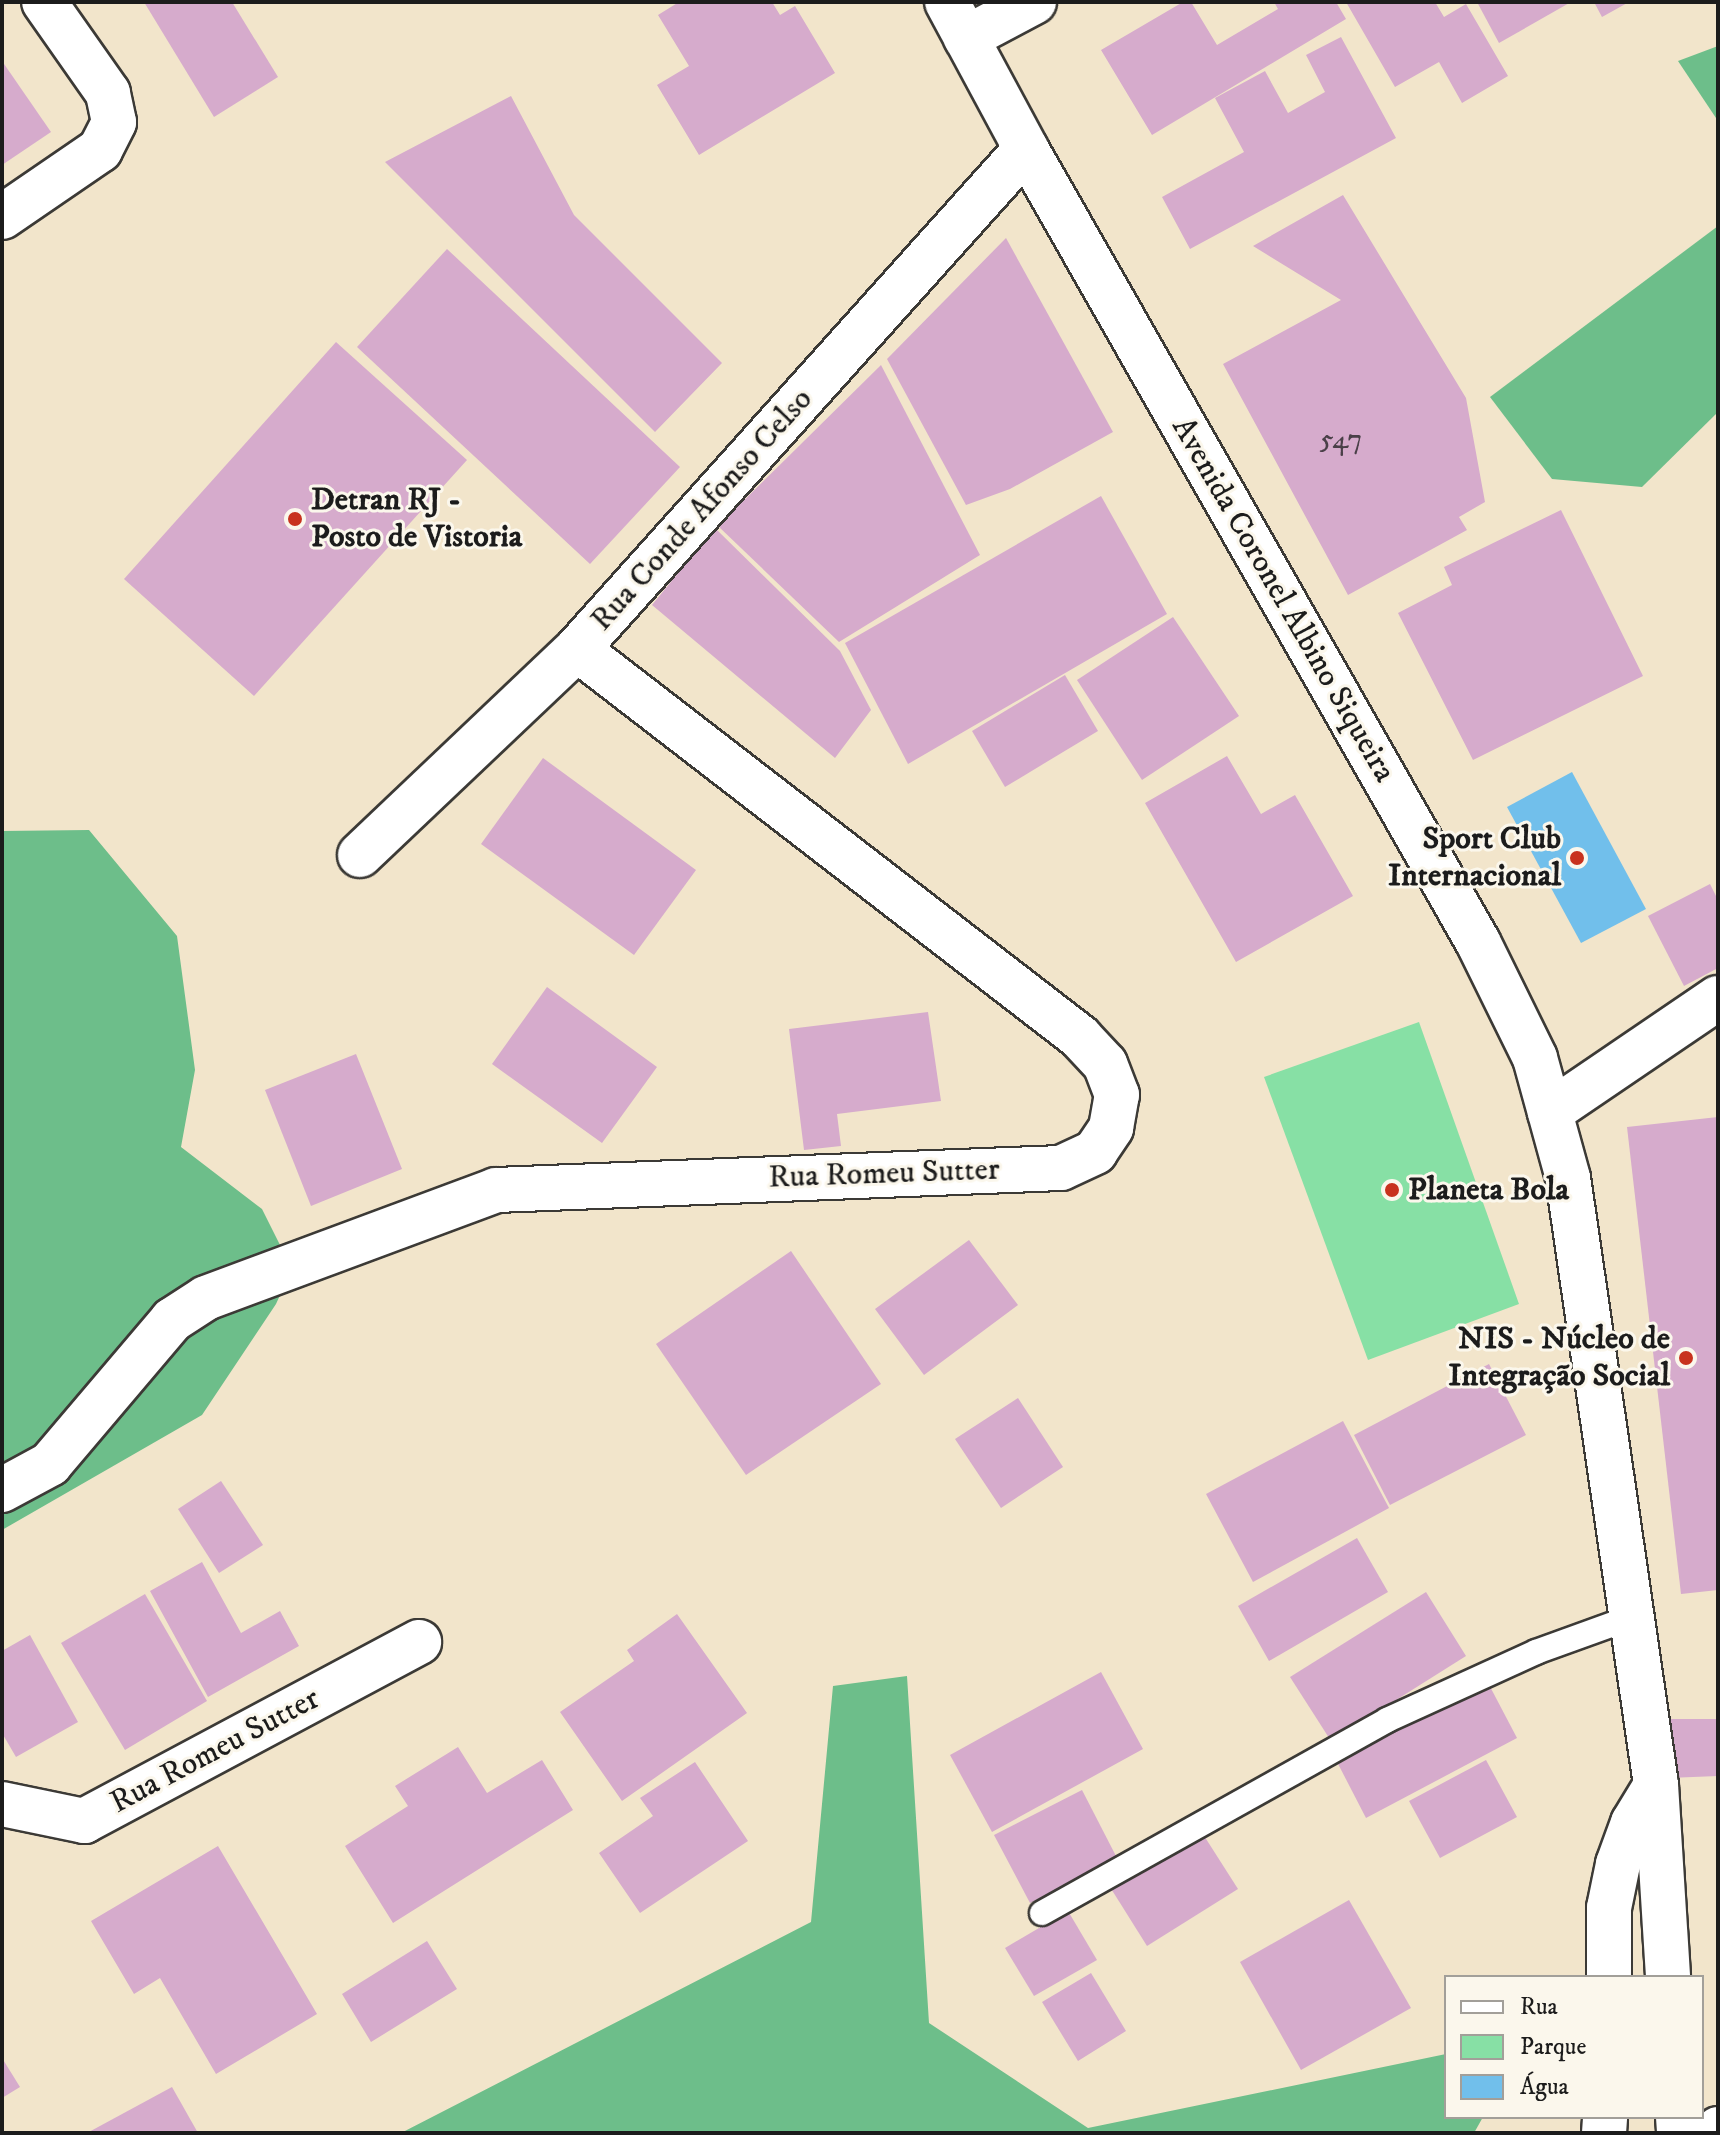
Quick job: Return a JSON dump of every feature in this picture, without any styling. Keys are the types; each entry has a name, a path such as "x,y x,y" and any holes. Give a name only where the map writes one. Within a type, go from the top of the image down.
{"street":[{"path":"2,217 100,150 114,122 108,93 44,2"},
{"path":"956,20 1034,2"},
{"name":"Avenida Coronel Albino Siqueira","path":"956,20 1026,149 1478,942 1535,1058 1568,1178 1656,1785 1668,1975"},
{"name":"Rua Conde Afonso Celso","path":"360,855 577,649 1026,149"},
{"name":"Rua Romeu Sutter","path":"2,1490 50,1464 172,1320 206,1298 496,1190 1061,1168 1095,1152 1111,1128 1117,1095 1105,1064 1080,1037 577,649"},
{"path":"1550,1112 1718,998"},
{"name":"Rua Romeu Sutter","path":"2,1804 84,1821 419,1642"},
{"path":"1609,1975 1609,1908 1618,1864 1633,1823 1656,1785"}],"lane":[{"path":"1042,1913 1387,1720 1536,1652 1630,1618"}],"green space":[{"path":"1718,46 1718,121 1678,61"},
{"path":"1718,226 1718,412 1642,487 1552,479 1490,397"},
{"path":"89,830 177,936 195,1070 181,1147 262,1209 292,1269 276,1304 202,1415 2,1530 2,831"},
{"name":"Planeta Bola","path":"1419,1022 1519,1304 1368,1360 1264,1077"},
{"path":"907,1676 929,2023 1088,2128 1444,2054 1444,2119 1482,2119 1474,2133 401,2133 811,1922 833,1686"}],"water":[{"name":"Sport Club Internacional","path":"1572,772 1646,909 1581,943 1507,807"}],"building":[{"path":"144,2 232,2 278,77 214,117"},
{"path":"679,2 772,2 780,15 795,6 835,73 699,155 657,85 689,66 658,15"},
{"path":"1183,2 1191,2 1217,45 1278,9 1274,2 1336,2 1346,19 1152,135 1101,50"},
{"path":"1346,2 1435,2 1444,17 1466,4 1508,76 1462,103 1439,62 1395,87"},
{"path":"1477,2 1571,2 1499,43"},
{"path":"1594,2 1629,2 1602,17"},
{"path":"1341,37 1396,138 1190,249 1162,197 1244,152 1215,98 1265,71 1288,113 1325,92 1306,55"},
{"path":"2,61 51,132 2,165"},
{"path":"511,96 574,215 722,363 655,432 385,162"},
{"path":"1343,195 1466,398 1485,502 1459,517 1467,530 1348,595 1223,364 1341,300 1253,246"},
{"path":"1006,238 1113,432 1010,489 966,505 887,359"},
{"path":"447,249 680,467 590,564 357,347"},
{"name":"Detran RJ - Posto de Vistoria","path":"336,342 467,460 254,696 124,579"},
{"path":"881,365 980,555 839,642 718,526"},
{"path":"1101,496 1167,614 908,764 845,643"},
{"path":"1561,510 1643,676 1473,760 1398,613 1452,585 1444,567"},
{"path":"715,528 840,651 871,710 835,758 652,605"},
{"path":"1173,617 1239,716 1142,780 1077,680"},
{"path":"1065,675 1098,731 1005,787 972,731"},
{"path":"1227,756 1261,814 1295,795 1353,896 1236,962 1145,803"},
{"path":"543,758 696,870 634,955 481,844"},
{"path":"1710,884 1718,900 1718,968 1684,986 1648,916"},
{"path":"547,987 657,1067 602,1143 492,1064"},
{"path":"928,1012 941,1101 837,1114 841,1146 804,1150 789,1029"},
{"path":"356,1054 402,1169 311,1206 265,1090"},
{"name":"NIS - Núcleo de Integração Social","path":"1718,1117 1718,1590 1681,1594 1627,1127"},
{"path":"969,1240 1018,1305 924,1375 875,1309"},
{"path":"791,1251 881,1384 746,1475 656,1344"},
{"path":"1489,1364 1526,1435 1390,1505 1354,1435"},
{"path":"1018,1398 1063,1467 1001,1508 955,1439"},
{"path":"1343,1421 1389,1508 1253,1582 1206,1494"},
{"path":"221,1481 263,1545 219,1573 178,1509"},
{"path":"1357,1538 1388,1592 1269,1661 1238,1606"},
{"path":"202,1562 241,1633 280,1611 299,1646 208,1697 150,1591"},
{"path":"1426,1592 1466,1656 1331,1741 1290,1677"},
{"path":"145,1594 207,1701 125,1750 61,1643"},
{"path":"677,1614 747,1713 622,1801 560,1712 634,1661 627,1650"},
{"path":"30,1635 78,1722 16,1757 2,1733 2,1651"},
{"path":"1101,1672 1143,1749 992,1832 950,1755"},
{"path":"1486,1679 1517,1738 1366,1818 1335,1758"},
{"path":"1665,1719 1718,1719 1718,1776 1668,1778"},
{"path":"458,1747 487,1793 542,1760 573,1810 393,1923 345,1846 408,1806 395,1786"},
{"path":"1486,1760 1517,1817 1440,1858 1409,1801"},
{"path":"695,1762 748,1841 640,1913 599,1853 653,1816 640,1798"},
{"path":"1082,1790 1117,1858 1030,1903 994,1835"},
{"path":"1201,1831 1238,1889 1147,1946 1110,1887"},
{"path":"218,1846 317,2014 216,2074 160,1978 134,1994 91,1921"},
{"path":"1349,1900 1411,2008 1301,2070 1240,1962"},
{"path":"1068,1911 1097,1960 1034,1996 1005,1948"},
{"path":"427,1941 457,1989 371,2042 342,1994"},
{"path":"1091,1973 1126,2031 1078,2061 1042,2002"},
{"path":"2,2058 20,2087 2,2098"},
{"path":"172,2087 198,2133 87,2133"}],"place":[{"name":"Detran RJ - Posto de Vistoria","path":"295,519"},
{"name":"Sport Club Internacional","path":"1577,858"},
{"name":"Planeta Bola","path":"1392,1190"},
{"name":"NIS - Núcleo de Integração Social","path":"1686,1358"}]}
